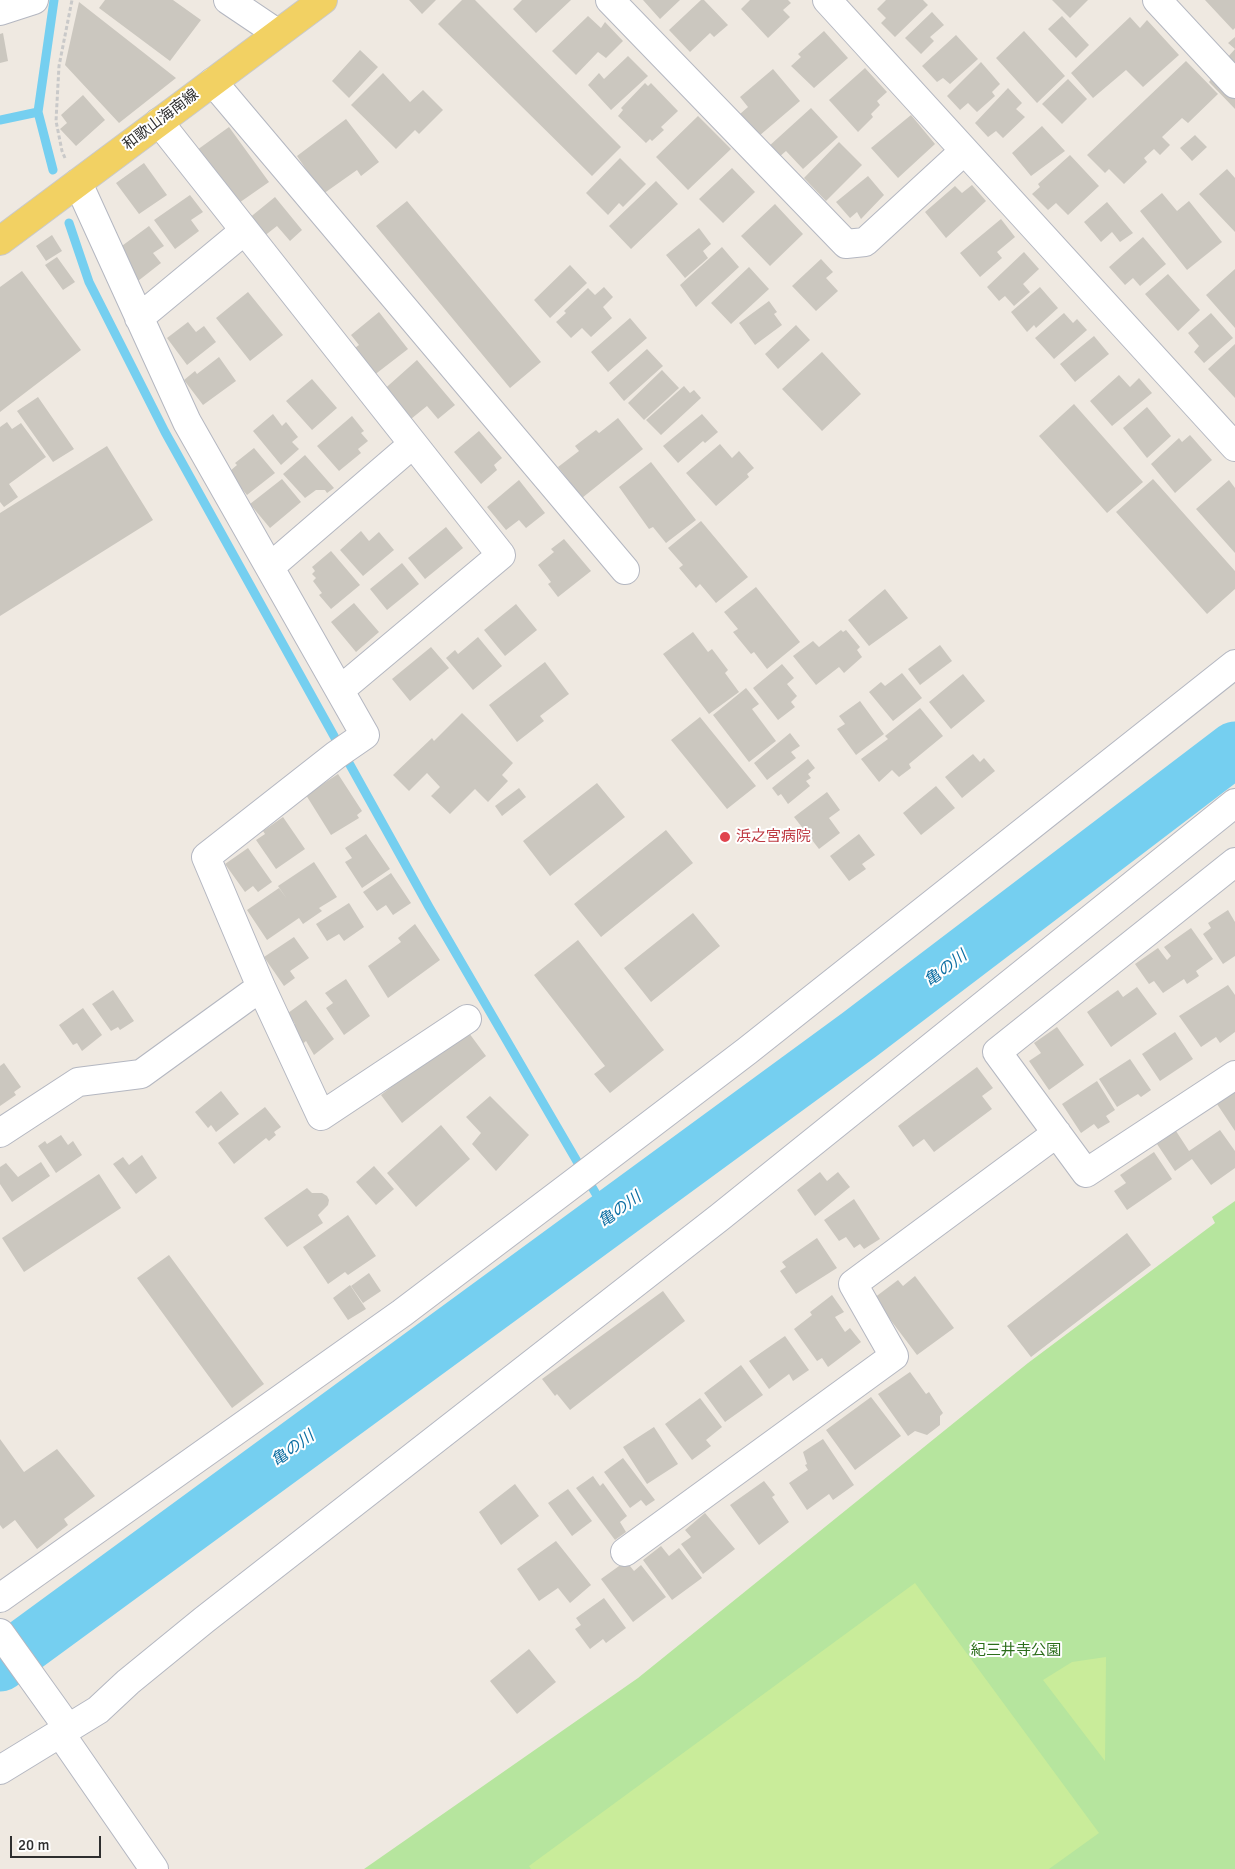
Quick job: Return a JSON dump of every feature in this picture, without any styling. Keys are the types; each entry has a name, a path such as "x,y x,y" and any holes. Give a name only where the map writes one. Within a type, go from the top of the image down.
{"main road":[{"name":"和歌山海南線","path":"0,241 323,0"}],"street":[{"path":"0,11 34,0"},
{"path":"228,0 277,33"},
{"path":"610,0 846,244 864,242 964,150"},
{"path":"827,0 1235,447"},
{"path":"1157,0 1235,84"},
{"path":"213,82 625,570"},
{"path":"159,122 501,555 340,690"},
{"path":"78,182 187,422 365,735 206,857 261,986 321,1116 467,1019"},
{"path":"139,318 244,231"},
{"path":"270,567 413,444"},
{"path":"4,1587 402,1313 747,1051 1235,664"},
{"path":"0,1770 64,1727 98,1710 128,1682 196,1627 720,1217 1235,803"},
{"path":"1235,862 997,1052 1086,1173 1235,1075"},
{"path":"0,1133 78,1082 141,1074 261,986"},
{"path":"625,1552 894,1356 853,1284 1057,1133"},
{"path":"0,1633 64,1727 154,1869"}],"path":[{"path":"72,0 59,66 56,121 62,151 78,182"}],"green space":[{"name":"紀三井寺公園","path":"1235,1201 1235,1869 364,1869 638,1678 1028,1363 1215,1223 1212,1217"},
{"path":"915,1583 1099,1833 1049,1869 531,1869 529,1866"},
{"path":"1106,1657 1105,1761 1043,1680 1072,1662"}],"building":[{"path":"105,0 173,0 201,20 170,61 99,8"},
{"path":"409,0 436,0 422,14"},
{"path":"462,0 475,0 621,147 592,176 438,24"},
{"path":"522,0 571,0 536,33 513,9"},
{"path":"643,0 680,0 660,19"},
{"path":"701,0 704,0 728,25 714,37 710,33 690,52 669,30"},
{"path":"750,0 788,0 791,3 783,10 790,17 768,38 741,9"},
{"path":"886,0 923,0 928,5 895,37 881,23 886,18 877,9"},
{"path":"1052,0 1088,0 1070,18"},
{"path":"1205,0 1235,0 1235,28 1233,30"},
{"path":"79,2 176,78 119,123 65,65"},
{"path":"932,12 944,25 930,37 934,41 921,54 905,38"},
{"path":"588,16 601,28 605,22 623,41 606,58 598,52 576,75 552,51"},
{"path":"1062,16 1089,45 1076,58 1048,29"},
{"path":"1130,17 1140,28 1147,20 1179,55 1143,87 1126,70 1093,98 1071,73"},
{"path":"824,31 848,58 814,88 791,66 801,57 798,54"},
{"path":"1024,31 1065,76 1037,103 996,58"},
{"path":"3,33 8,61 0,63 0,34"},
{"path":"956,35 978,59 950,84 943,78 937,82 922,66"},
{"path":"1235,37 1235,49 1228,43"},
{"path":"1235,49 1235,65 1227,58"},
{"path":"360,50 378,67 349,98 332,81"},
{"path":"628,56 648,76 611,110 588,85 599,73 604,79"},
{"path":"1186,61 1218,94 1188,123 1182,118 1162,137 1170,145 1160,155 1154,149 1144,158 1147,162 1124,184 1109,169 1105,173 1087,155"},
{"path":"981,62 1000,84 992,92 995,96 977,112 968,103 960,110 947,96"},
{"path":"865,68 887,92 877,101 880,105 871,114 873,117 858,132 829,100"},
{"path":"773,69 800,101 759,136 740,114 748,107 740,97"},
{"path":"383,73 410,102 423,90 443,110 419,134 415,130 396,149 351,105"},
{"path":"1216,73 1235,93 1235,109 1209,82"},
{"path":"1068,79 1087,99 1062,124 1042,104"},
{"path":"645,83 648,86 651,83 678,111 661,127 664,130 652,141 650,139 646,143 618,116 623,110 621,108"},
{"path":"1008,88 1022,103 1016,109 1025,117 1003,138 996,131 988,137 975,123"},
{"path":"83,95 105,120 76,146 60,129 67,123 61,115"},
{"path":"811,108 838,137 803,169 786,151 778,158 768,147"},
{"path":"911,115 935,144 898,178 871,148"},
{"path":"698,116 731,149 688,190 656,157"},
{"path":"346,119 379,162 361,176 357,170 323,194 297,156"},
{"path":"1042,126 1065,151 1031,176 1012,153"},
{"path":"229,127 269,182 236,205 197,150"},
{"path":"1195,135 1207,147 1192,161 1180,148"},
{"path":"839,142 862,165 826,201 804,178"},
{"path":"1070,155 1099,186 1068,215 1056,203 1048,210 1032,194 1040,187 1038,184"},
{"path":"620,158 646,184 623,207 619,203 608,215 586,193"},
{"path":"144,163 167,195 139,214 116,183"},
{"path":"732,168 755,192 723,223 699,199"},
{"path":"1227,169 1235,178 1235,232 1199,194"},
{"path":"868,176 884,195 861,219 857,212 850,218 836,202"},
{"path":"656,181 678,204 631,249 609,226"},
{"path":"972,185 986,201 946,238 925,212 955,186 962,193"},
{"path":"1162,193 1177,211 1189,201 1222,242 1187,270 1140,211"},
{"path":"190,195 203,212 191,220 199,231 175,249 154,220"},
{"path":"275,197 302,230 290,241 277,226 263,237 248,219"},
{"path":"407,201 541,362 510,388 376,226"},
{"path":"1107,202 1133,233 1120,242 1112,232 1101,242 1084,222"},
{"path":"775,204 803,234 770,266 741,236"},
{"path":"1001,219 1015,237 997,252 1002,258 980,277 960,253"},
{"path":"149,226 164,246 153,253 161,263 138,281 115,251"},
{"path":"699,228 711,244 703,251 708,258 685,278 666,255"},
{"path":"52,235 62,251 46,261 36,246"},
{"path":"1143,237 1166,264 1140,286 1133,278 1125,285 1109,267"},
{"path":"722,247 739,267 696,307 680,285"},
{"path":"1024,252 1039,269 1023,284 1030,292 1014,306 1005,296 999,301 987,287"},
{"path":"57,257 75,282 63,290 45,265"},
{"path":"821,259 833,272 826,278 838,291 816,311 792,286"},
{"path":"570,265 587,283 550,318 534,300"},
{"path":"749,267 769,289 731,324 711,303"},
{"path":"1235,269 1235,328 1206,295"},
{"path":"22,271 81,350 0,412 0,287"},
{"path":"1168,274 1200,310 1178,331 1145,294"},
{"path":"604,287 613,297 603,307 612,318 591,337 582,328 571,338 556,322 566,313 564,311 588,288 595,295"},
{"path":"1040,287 1058,308 1036,328 1034,325 1027,332 1011,312"},
{"path":"248,292 283,335 250,361 216,318"},
{"path":"769,301 777,312 774,314 782,325 755,345 739,323"},
{"path":"379,312 408,349 373,376 352,350 359,345 351,335"},
{"path":"1064,313 1073,323 1077,319 1087,330 1054,359 1035,338"},
{"path":"1211,313 1233,338 1204,363 1194,352 1199,346 1188,333"},
{"path":"630,318 647,338 608,372 591,352"},
{"path":"188,322 196,332 204,326 216,342 187,365 167,338"},
{"path":"796,325 810,340 778,369 765,354"},
{"path":"1094,336 1109,354 1075,382 1060,364"},
{"path":"1235,344 1235,398 1208,369"},
{"path":"647,349 663,366 624,401 609,383"},
{"path":"822,352 861,394 822,431 782,389"},
{"path":"219,357 236,381 203,405 184,380 195,371 197,374"},
{"path":"417,360 455,405 438,419 427,406 406,423 380,393"},
{"path":"662,370 679,388 644,420 628,403"},
{"path":"1119,375 1130,387 1139,378 1152,393 1112,426 1090,401"},
{"path":"312,379 337,408 312,430 286,401"},
{"path":"684,386 690,393 694,390 701,398 661,435 646,420"},
{"path":"38,397 74,449 53,462 17,411"},
{"path":"1074,404 1143,482 1107,513 1039,436"},
{"path":"1147,407 1171,436 1147,458 1123,428"},
{"path":"273,414 282,426 286,422 298,437 292,442 299,449 281,465 253,431"},
{"path":"702,414 718,432 705,443 703,441 678,463 663,446"},
{"path":"352,416 364,431 361,433 368,441 358,449 361,453 339,471 317,446"},
{"path":"618,418 643,449 582,498 558,467 579,451 575,446 596,430 599,433"},
{"path":"7,422 12,429 21,423 46,457 9,484 18,497 4,507 0,502 0,427"},
{"path":"479,431 502,458 494,465 497,470 481,484 454,452"},
{"path":"1190,435 1212,460 1175,493 1151,464 1179,438 1182,442"},
{"path":"720,444 732,458 739,451 754,468 747,474 749,477 716,506 686,473"},
{"path":"107,446 153,520 0,616 0,513"},
{"path":"254,448 275,473 247,495 232,477 234,476 230,471 237,465 235,463"},
{"path":"305,455 334,488 327,493 325,490 316,490 305,498 283,474"},
{"path":"651,462 696,520 666,543 653,527 649,529 619,487"},
{"path":"282,479 301,502 270,528 250,504"},
{"path":"1153,479 1235,571 1235,589 1207,614 1116,512"},
{"path":"519,480 545,513 526,528 519,520 506,530 487,507"},
{"path":"1229,480 1235,488 1235,553 1196,509"},
{"path":"701,521 748,577 716,603 700,584 696,588 679,568 683,565 668,548"},
{"path":"446,527 463,548 425,579 408,558"},
{"path":"361,531 369,541 379,532 394,550 363,576 340,550"},
{"path":"564,539 591,571 558,597 548,584 551,582 538,565 554,552 551,549"},
{"path":"331,551 360,585 331,609 319,595 322,593 313,581 316,578 312,574 315,571 312,567"},
{"path":"402,563 419,584 387,610 370,589"},
{"path":"756,587 800,642 767,669 754,652 751,654 733,632 738,629 724,612"},
{"path":"885,589 908,618 869,646 848,620"},
{"path":"354,603 379,632 356,652 331,622"},
{"path":"516,604 537,630 505,656 484,630"},
{"path":"841,630 843,632 846,630 860,647 857,650 862,657 844,673 839,667 816,685 793,656 813,641 819,647"},
{"path":"693,632 708,652 712,649 728,670 725,673 739,692 709,714 663,654"},
{"path":"478,637 502,666 473,690 446,658 455,650 458,654"},
{"path":"940,645 952,661 920,685 908,669"},
{"path":"431,647 449,668 410,701 392,679"},
{"path":"545,662 569,694 540,716 544,721 517,742 489,705"},
{"path":"782,664 794,678 787,684 797,696 791,702 795,707 778,720 753,688"},
{"path":"902,673 922,698 893,721 869,692 881,682 885,686"},
{"path":"963,674 985,701 951,729 929,702"},
{"path":"746,688 759,704 752,709 776,741 749,762 713,715"},
{"path":"860,701 884,734 856,755 837,729 845,724 839,716"},
{"path":"920,708 943,736 909,764 911,768 899,777 892,770 879,782 861,759 888,739 885,736"},
{"path":"462,713 513,763 502,775 508,781 488,802 475,789 450,814 431,796 440,787 427,773 409,791 393,775 432,738 434,741"},
{"path":"700,717 756,786 727,809 671,740"},
{"path":"790,733 800,746 791,752 796,758 767,780 754,763"},
{"path":"973,754 980,762 984,758 995,771 962,798 945,777"},
{"path":"808,759 815,768 808,774 811,778 806,781 810,786 788,804 781,794 778,796 772,788"},
{"path":"338,774 362,811 357,815 359,818 331,835 306,795"},
{"path":"597,783 625,817 550,876 523,841"},
{"path":"936,786 955,808 921,835 903,813"},
{"path":"519,788 526,797 502,816 495,806"},
{"path":"827,792 840,810 829,818 840,833 819,849 794,817"},
{"path":"283,817 305,849 276,869 256,840 265,834 263,831"},
{"path":"666,830 693,863 601,937 574,904"},
{"path":"366,834 390,869 362,888 345,862 352,858 345,848"},
{"path":"859,834 875,855 862,864 866,869 849,881 830,856"},
{"path":"248,848 272,882 258,892 253,886 245,892 225,864"},
{"path":"314,862 337,897 319,908 322,911 303,924 299,918 267,940 247,910 279,888 287,899 278,886"},
{"path":"391,873 411,903 393,915 386,905 377,911 363,892"},
{"path":"349,903 364,927 344,941 339,934 327,941 316,924"},
{"path":"1228,910 1235,922 1235,956 1223,964 1203,934 1211,928 1208,923"},
{"path":"693,913 720,946 651,1002 624,968"},
{"path":"415,924 440,960 388,998 368,966 401,942 398,938"},
{"path":"1191,928 1213,959 1196,971 1199,976 1187,984 1184,979 1163,993 1154,981 1149,984 1135,964 1158,948 1167,960 1171,956 1164,947"},
{"path":"294,937 309,958 290,971 295,978 284,986 264,957"},
{"path":"578,940 664,1050 610,1093 594,1074 605,1066 534,975"},
{"path":"346,979 370,1016 344,1035 326,1008 333,1003 325,993"},
{"path":"1228,985 1235,995 1235,1032 1220,1043 1216,1037 1201,1047 1179,1016"},
{"path":"1137,987 1157,1014 1111,1047 1087,1012 1118,990 1123,997"},
{"path":"113,990 134,1021 120,1030 118,1027 111,1031 92,1004"},
{"path":"306,1000 334,1039 314,1055 306,1041 299,1047 288,1029 295,1024 288,1013"},
{"path":"83,1008 102,1035 82,1051 77,1043 73,1045 59,1025"},
{"path":"1057,1027 1084,1065 1049,1090 1029,1061 1041,1053 1034,1043"},
{"path":"466,1029 486,1056 402,1123 381,1095"},
{"path":"1175,1032 1193,1059 1160,1081 1142,1054"},
{"path":"1130,1059 1151,1090 1141,1097 1138,1094 1117,1107 1099,1079"},
{"path":"4,1063 21,1087 14,1092 16,1095 0,1106 0,1066"},
{"path":"977,1067 993,1088 982,1096 992,1109 934,1152 924,1139 913,1147 898,1126"},
{"path":"1097,1081 1115,1110 1106,1116 1110,1122 1098,1129 1094,1124 1081,1133 1062,1104"},
{"path":"221,1091 239,1114 216,1132 211,1125 208,1128 195,1112"},
{"path":"1235,1092 1235,1131 1217,1104"},
{"path":"490,1096 529,1135 496,1171 472,1144 481,1133 466,1117"},
{"path":"265,1107 281,1127 274,1132 276,1135 269,1141 266,1138 234,1164 218,1143"},
{"path":"441,1125 470,1159 416,1207 387,1173"},
{"path":"1220,1130 1235,1151 1235,1168 1211,1185 1192,1159 1175,1171 1157,1144 1176,1131 1189,1151"},
{"path":"61,1135 68,1145 73,1141 82,1155 56,1173 38,1146 45,1141 47,1144"},
{"path":"1154,1152 1172,1179 1127,1210 1114,1191 1126,1183 1120,1175"},
{"path":"142,1155 157,1178 136,1194 113,1164 123,1157 129,1165"},
{"path":"41,1162 50,1176 12,1202 0,1184 0,1167 6,1163 18,1177"},
{"path":"374,1166 394,1189 376,1205 356,1182"},
{"path":"820,1172 827,1181 838,1172 850,1187 815,1216 797,1190"},
{"path":"99,1174 121,1208 24,1272 2,1238"},
{"path":"307,1188 312,1193 322,1193 329,1200 328,1205 318,1215 323,1223 287,1247 264,1218"},
{"path":"854,1199 880,1239 864,1249 860,1244 854,1248 846,1237 839,1241 824,1220"},
{"path":"348,1215 376,1256 348,1275 345,1272 328,1284 303,1247"},
{"path":"1127,1233 1151,1265 1031,1357 1007,1326"},
{"path":"817,1238 837,1268 796,1294 780,1271 786,1267 782,1262"},
{"path":"169,1255 264,1384 232,1408 137,1278"},
{"path":"369,1273 381,1291 363,1303 351,1286"},
{"path":"915,1276 954,1328 917,1355 874,1298 898,1280 903,1286"},
{"path":"350,1285 366,1309 348,1320 333,1298"},
{"path":"663,1291 685,1321 570,1410 557,1394 555,1396 542,1379"},
{"path":"832,1295 844,1312 835,1317 845,1332 850,1328 861,1342 828,1367 822,1358 817,1361 794,1329 812,1315 810,1312"},
{"path":"785,1336 809,1370 793,1381 789,1374 769,1389 749,1361"},
{"path":"741,1365 763,1395 725,1422 704,1393"},
{"path":"910,1372 926,1394 929,1392 943,1413 940,1416 940,1425 927,1435 915,1431 908,1436 878,1394"},
{"path":"871,1397 901,1436 855,1470 826,1430"},
{"path":"700,1398 722,1427 706,1440 711,1446 692,1460 665,1424"},
{"path":"654,1427 678,1464 647,1484 623,1447"},
{"path":"0,1439 24,1472 57,1449 95,1496 64,1519 68,1525 37,1549 15,1520 3,1529 0,1525"},
{"path":"823,1439 854,1485 833,1500 829,1494 807,1510 789,1483 808,1470 805,1465 807,1464 803,1452"},
{"path":"623,1458 655,1500 646,1506 641,1500 630,1508 604,1472"},
{"path":"593,1476 600,1486 603,1483 627,1516 620,1522 626,1532 615,1540 576,1488"},
{"path":"764,1481 775,1495 772,1497 789,1522 759,1545 730,1505"},
{"path":"515,1484 539,1516 501,1545 479,1512"},
{"path":"568,1489 592,1521 572,1536 548,1503"},
{"path":"705,1513 735,1549 703,1574 681,1544 691,1537 685,1530"},
{"path":"556,1541 591,1585 570,1603 558,1588 539,1601 517,1569"},
{"path":"661,1546 669,1556 679,1548 702,1578 672,1600 643,1560"},
{"path":"626,1561 634,1571 641,1565 666,1597 633,1622 601,1579"},
{"path":"604,1598 626,1628 606,1643 603,1639 590,1649 575,1629 581,1625 576,1618"},
{"path":"529,1649 556,1682 517,1714 490,1681"}],"waterway":[{"path":"0,120 38,112 54,0"},
{"path":"38,112 53,170"},
{"path":"69,223 89,282 165,432 429,907 610,1218"},
{"name":"亀の川","path":"0,1664 859,1035 1235,749"}],"place":[{"name":"浜之宮病院","path":"725,837"}]}
